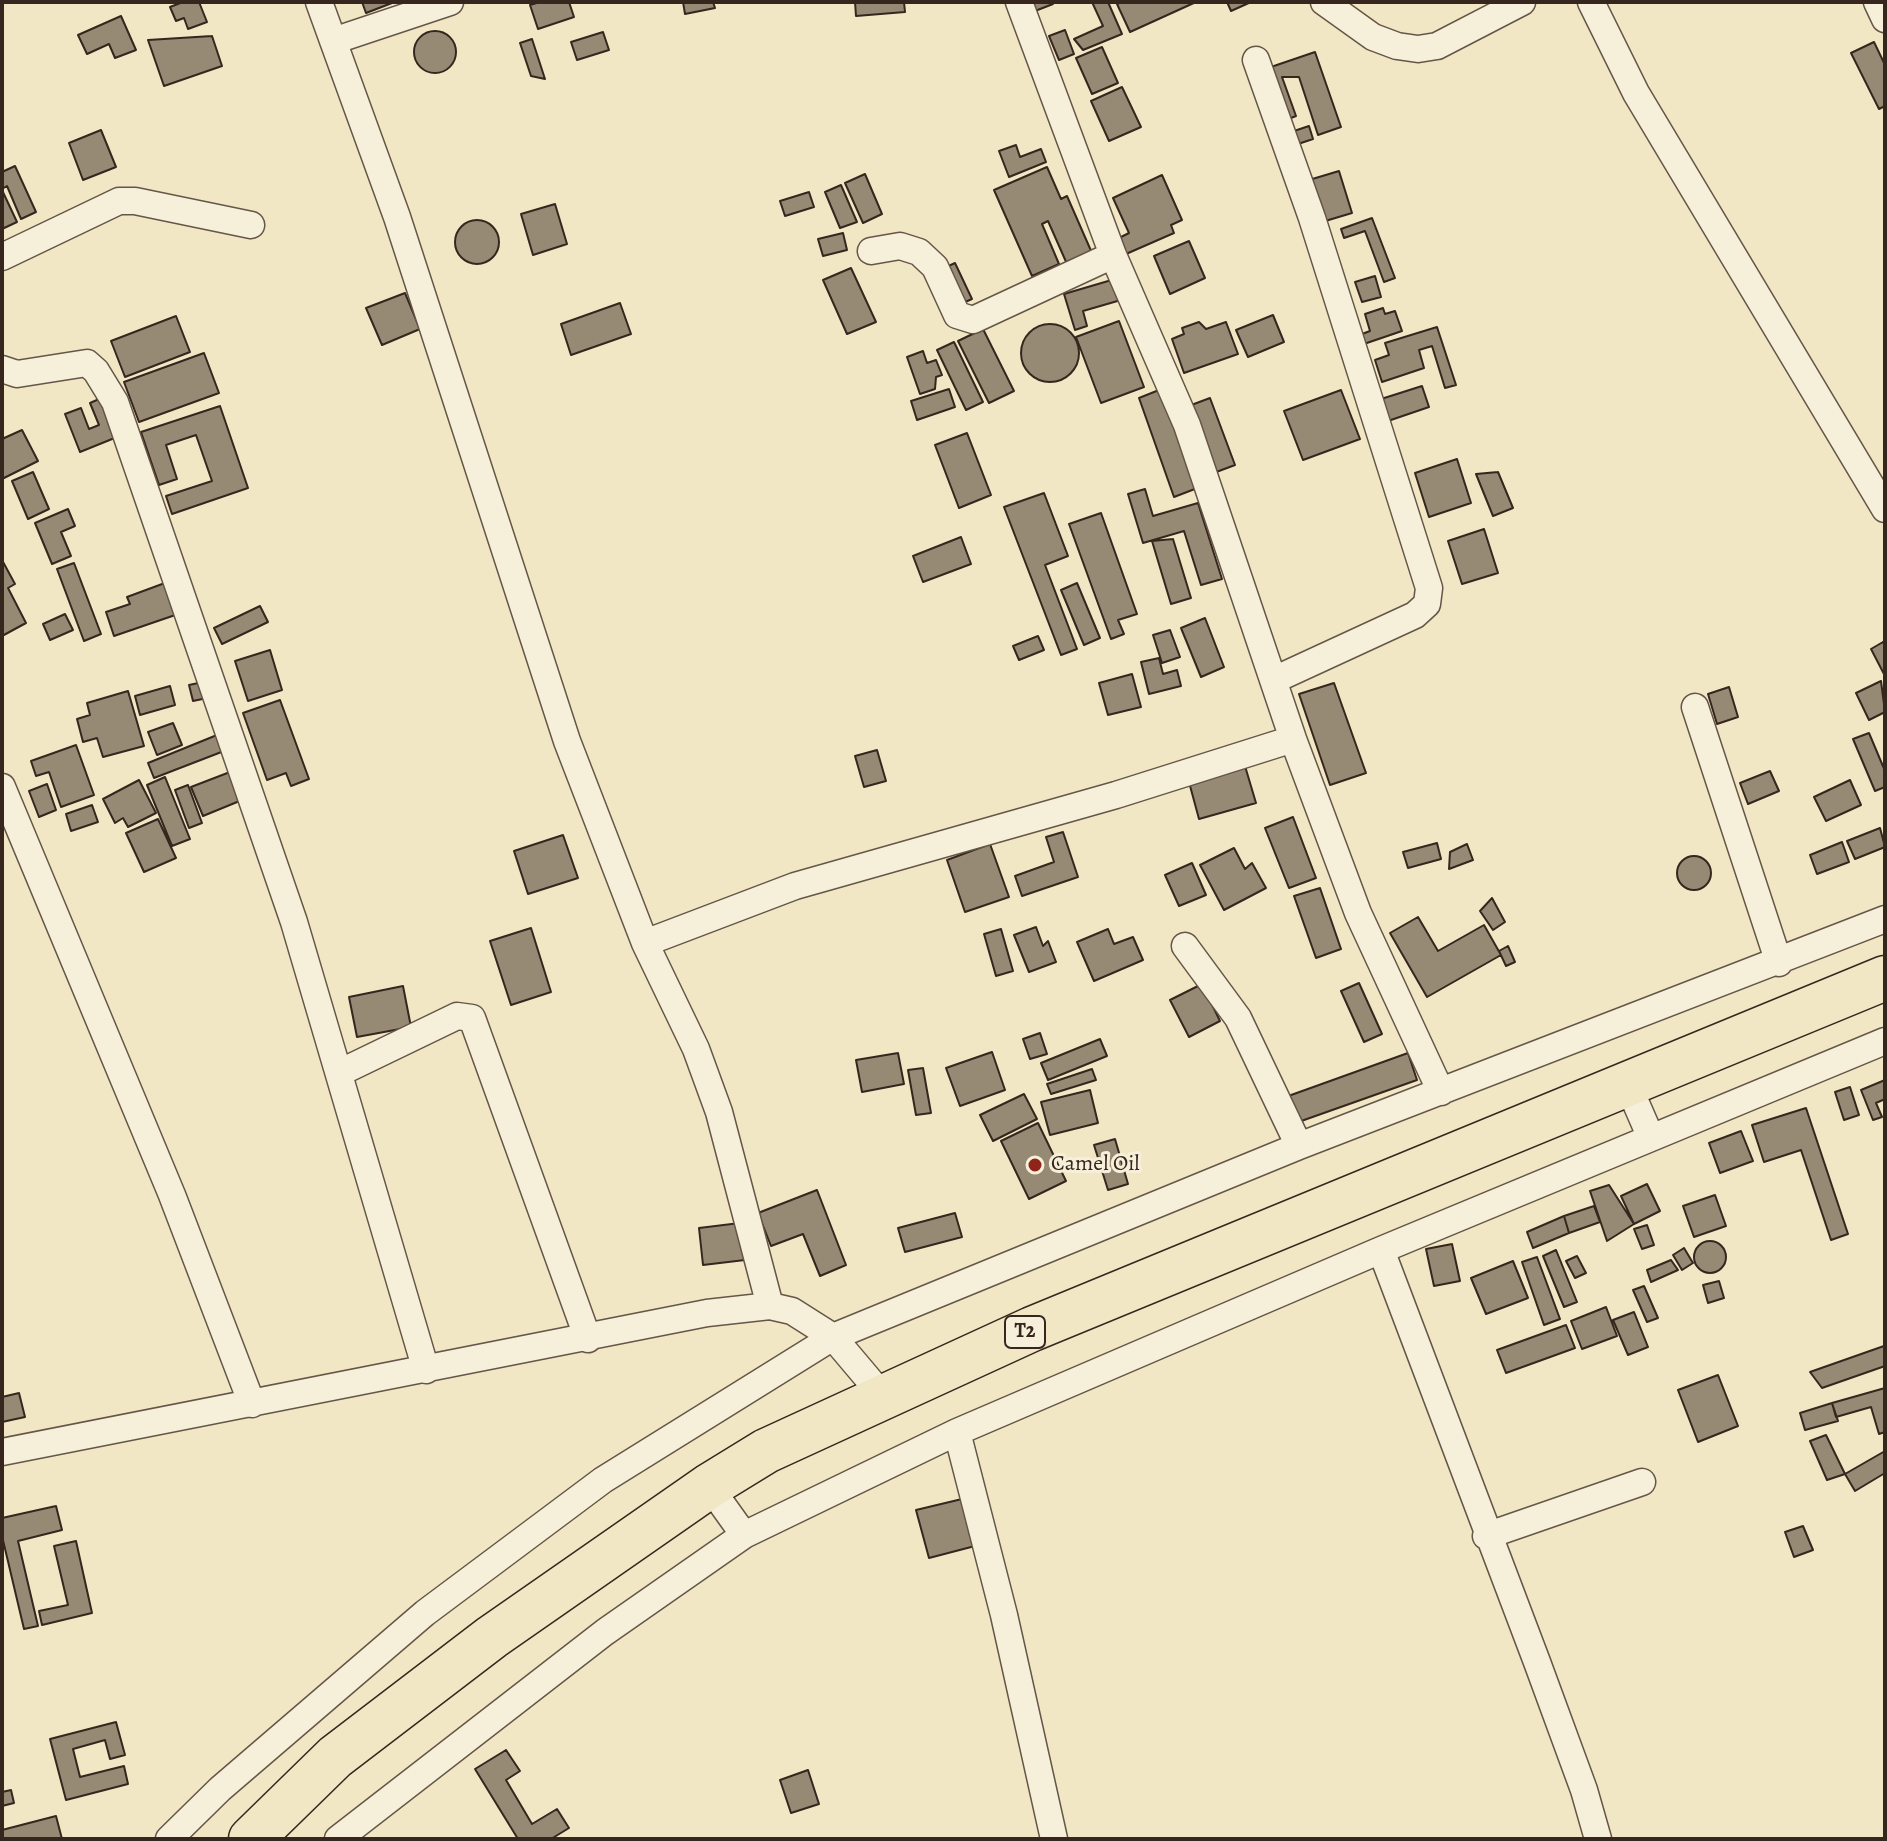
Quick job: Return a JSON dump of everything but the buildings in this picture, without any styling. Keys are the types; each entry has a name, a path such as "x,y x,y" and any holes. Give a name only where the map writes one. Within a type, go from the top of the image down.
{"highway":[{"name":"T2","path":"251,1839 335,1757 492,1637 709,1486 766,1451 882,1395 1032,1329 1885,978"}],"street":[{"path":"319,2 397,217 567,741 645,943 696,1049 719,1112 770,1306"},
{"path":"333,41 450,2"},
{"path":"1019,2 1113,255 1187,425 1293,739 1358,913 1441,1092"},
{"path":"1324,2 1373,37 1397,46 1418,49 1437,46 1522,2"},
{"path":"1591,2 1636,93 1885,509"},
{"path":"1877,2 1885,19"},
{"path":"1256,60 1317,233 1429,588 1427,604 1415,615 1274,680"},
{"path":"2,257 119,201 135,201 251,225"},
{"path":"871,251 900,246 919,252 935,267 957,315 973,320 1113,255"},
{"path":"2,369 17,374 87,363 96,371 115,402 294,922 426,1370"},
{"path":"1695,707 1779,963"},
{"path":"645,943 795,886 1116,795 1293,739"},
{"path":"2,787 172,1195 252,1404"},
{"path":"169,1839 220,1789 425,1613 603,1480 833,1337 1299,1146 1779,963 1885,919"},
{"path":"1185,946 1238,1018 1299,1146"},
{"path":"339,1073 457,1016 472,1018 588,1339"},
{"path":"338,1839 605,1632 744,1535 957,1432 1381,1250 1885,1041"},
{"path":"1628,1085 1651,1138"},
{"path":"1381,1250 1486,1536 1537,1662 1598,1839"},
{"path":"2,1452 588,1339 707,1313 770,1306 792,1311 833,1337 882,1395"},
{"path":"957,1432 1004,1615 1054,1839"},
{"path":"1486,1536 1642,1482"},
{"path":"709,1486 744,1535"}],"place":[{"name":"Camel Oil","path":"1035,1165"}]}
